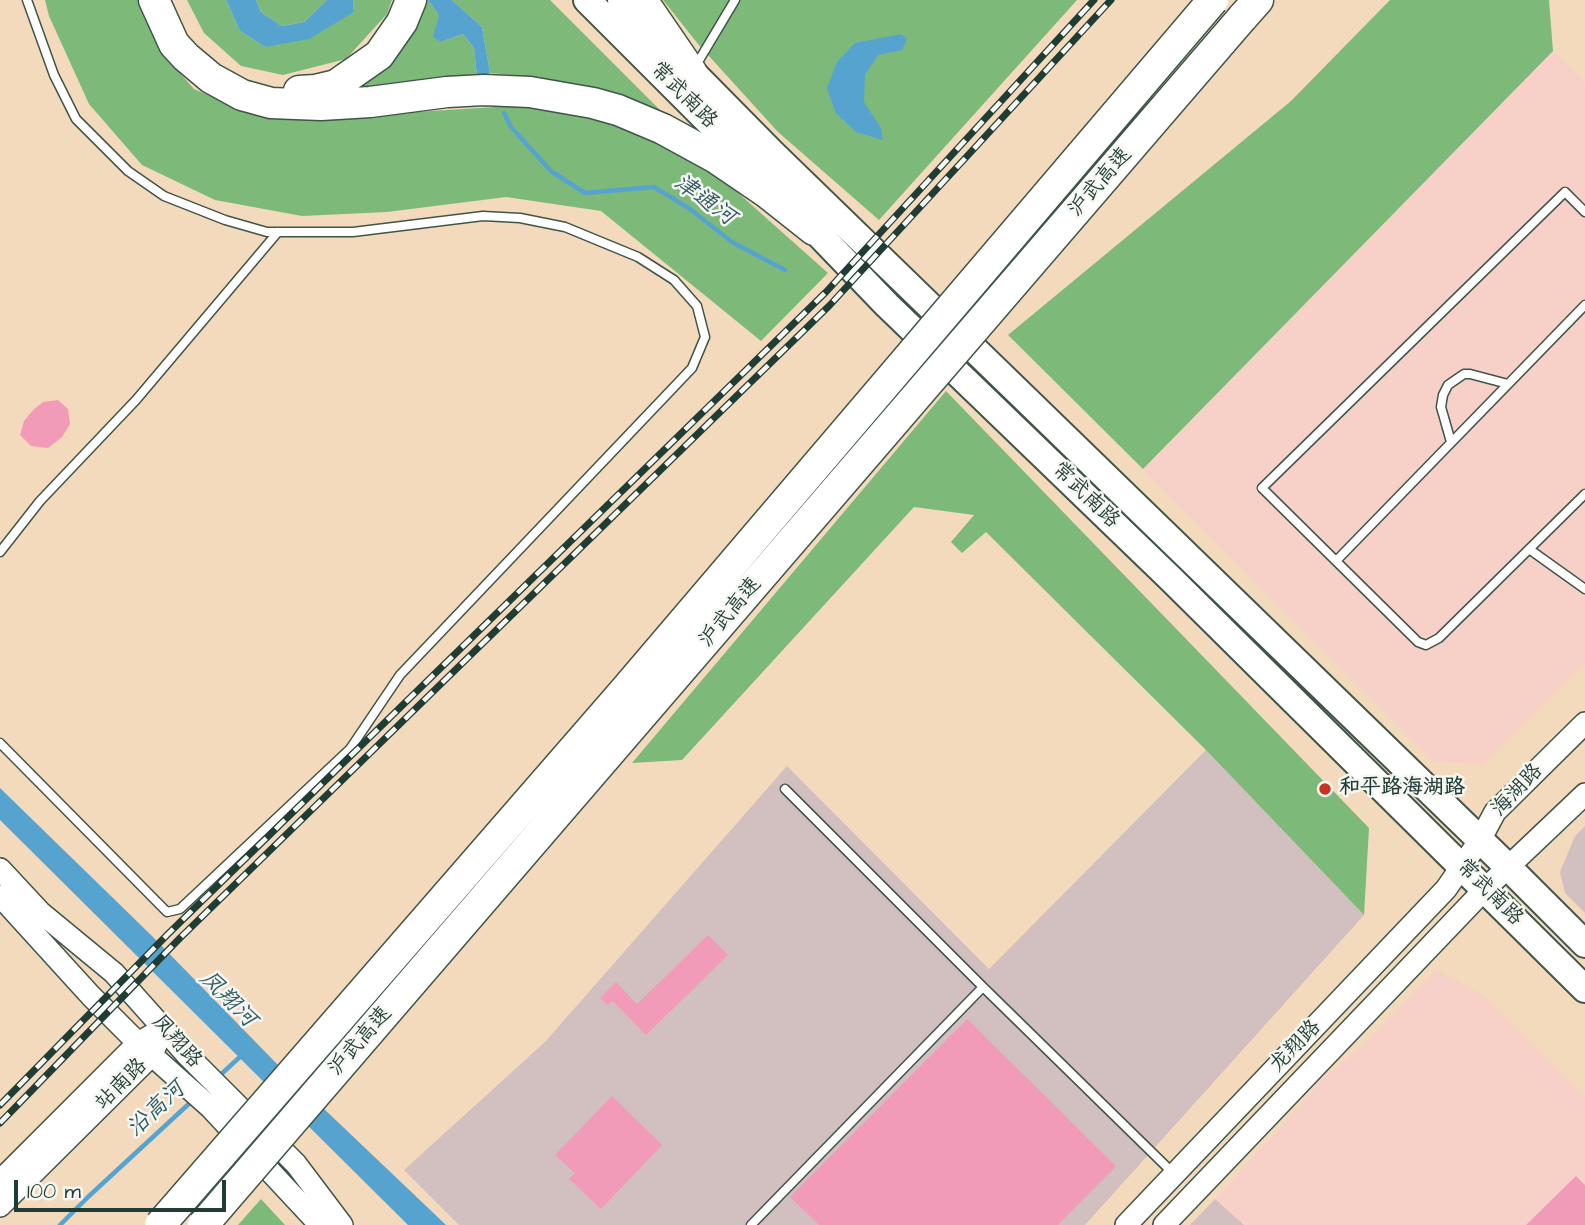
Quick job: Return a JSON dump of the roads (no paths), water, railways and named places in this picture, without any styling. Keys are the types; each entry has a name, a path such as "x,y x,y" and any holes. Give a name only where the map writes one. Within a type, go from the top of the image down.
{"highway":[{"path":"154,0 174,44 186,57 211,78 242,95 271,103 321,105 484,90 530,92 593,103 618,110 663,129 716,158 766,191 814,230"},
{"path":"170,0 180,25 194,44 229,75 245,83 293,92 336,85 359,71 379,55 391,39 411,0"},
{"path":"642,0 692,73"},
{"name":"沪武高速","path":"160,1225 625,690 1213,0"},
{"name":"沪武高速","path":"203,1225 1250,9"}],"main road":[{"name":"常武南路","path":"587,0 887,305 1171,579 1585,989"},
{"name":"常武南路","path":"621,0 692,73 1585,944"}],"street":[{"name":"海湖路","path":"1462,866 1495,812 1585,723"},
{"path":"1485,889 1585,794"},
{"name":"龙翔路","path":"1126,1225 1446,889 1462,866"},
{"name":"凤翔路","path":"0,869 40,912 114,973 164,1028 187,1055 216,1100 320,1225"},
{"name":"龙翔路","path":"1164,1225 1485,889"},
{"name":"凤翔路","path":"0,897 91,996 145,1049 174,1073 216,1100 296,1164 342,1225"},
{"name":"站南路","path":"0,1206 164,1028"},
{"name":"站南路","path":"0,1181 145,1049"}],"lane":[{"path":"0,743 167,912 180,909 350,749 400,676 692,368 705,337 698,306 674,280 638,257 565,227 520,218 483,216 353,232 267,232 225,220 164,196 128,171 76,119 54,75 27,0"},
{"path":"692,73 735,0"},
{"path":"1585,212 1565,192 1262,488 1418,642 1426,645 1439,638 1585,494"},
{"path":"0,552 40,501 136,400 278,232"},
{"path":"1335,561 1585,305"},
{"path":"1451,442 1441,407 1448,386 1464,374 1508,384"},
{"path":"1529,549 1585,589"},
{"path":"785,789 1174,1174"},
{"path":"751,1225 983,987"}],"water":[{"path":"226,0 256,0 261,12 282,26 304,22 327,0 353,0 354,12 309,39 265,47 240,31"},
{"path":"428,0 452,0 482,27 490,73 477,77 474,48 463,34 441,42 433,37 439,15"},
{"path":"901,34 907,39 902,50 878,55 865,75 864,102 881,128 883,140 856,132 835,112 827,88 837,62 855,43"},
{"path":"0,788 152,936 279,1066 446,1225 408,1225 0,820"}],"waterway":[{"name":"津通河","path":"504,113 511,127 551,171 585,193 654,187 690,209 732,242 785,270"},
{"name":"沿高河","path":"217,1078 242,1055"},
{"name":"沿高河","path":"60,1225 193,1100"}],"railway":[{"path":"0,1105 168,934 826,292 1094,0"},
{"path":"0,1123 180,938 829,306 1111,0"}],"place":[{"name":"和平路海湖路","path":"1325,789"}],"water label":[{"name":"凤翔河","path":"227,1000"}]}
